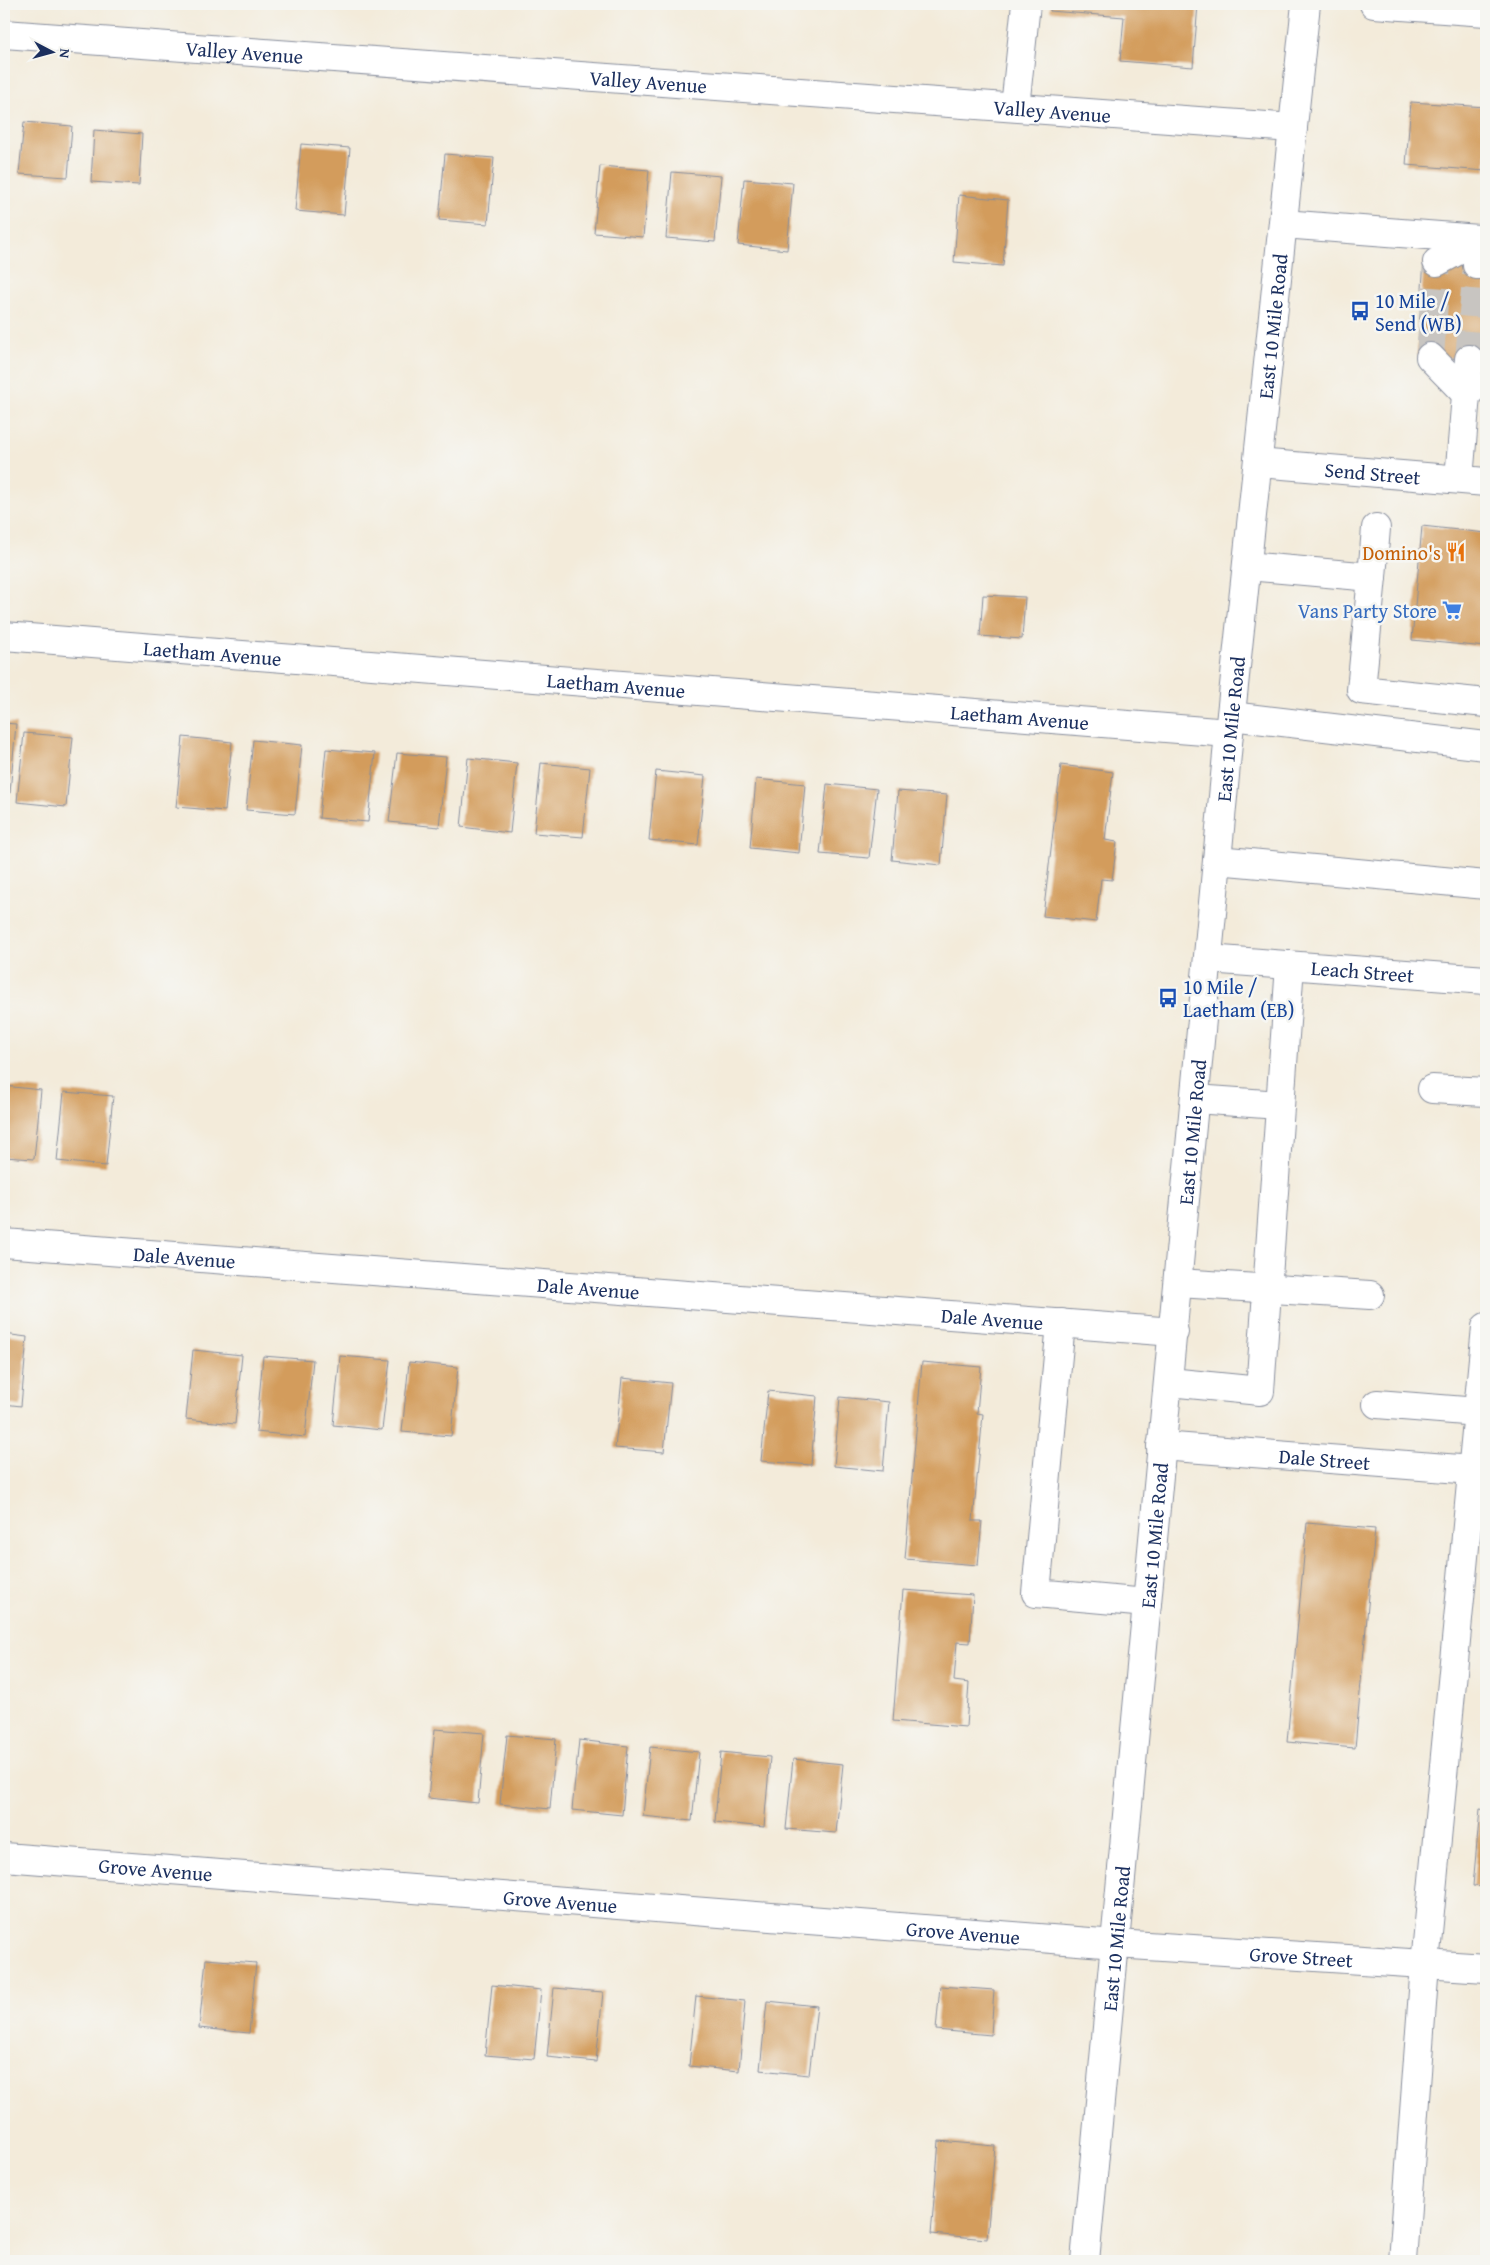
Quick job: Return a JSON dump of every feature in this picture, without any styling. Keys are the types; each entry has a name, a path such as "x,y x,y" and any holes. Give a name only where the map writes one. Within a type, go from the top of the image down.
{"street":[{"path":"1015,108 1026,4"},
{"name":"East 10 Mile Road","path":"1085,2261 1230,725 1306,4"},
{"path":"1374,4 1475,9"},
{"name":"Valley Avenue","path":"4,34 1293,128"},
{"path":"1283,224 1482,247"},
{"path":"1437,262 1482,247"},
{"path":"1430,357 1474,377 1459,480"},
{"name":"Send Street","path":"1258,463 1486,482"},
{"path":"1376,528 1361,690 1486,703"},
{"path":"1247,566 1372,577"},
{"name":"Laetham Avenue","path":"4,636 1230,725 1486,746"},
{"path":"1217,860 1486,885"},
{"name":"Leach Street","path":"1208,959 1486,980"},
{"path":"1169,1382 1260,1391 1290,965"},
{"path":"1432,1089 1486,1092"},
{"path":"1195,1099 1280,1105"},
{"name":"Dale Avenue","path":"4,1243 1174,1332"},
{"path":"1178,1283 1370,1295"},
{"path":"1061,1323 1036,1593 1147,1603"},
{"path":"1403,2261 1426,1964 1480,1471 1478,1412 1486,1327"},
{"path":"1378,1404 1478,1412"},
{"name":"Dale Street","path":"1161,1446 1480,1471"},
{"name":"Grove Avenue","path":"4,1857 1116,1944"},
{"name":"Grove Street","path":"1116,1944 1486,1968"}],"building":[{"path":"1051,4 1198,4 1193,67 1120,61 1124,17 1050,11"},
{"path":"1411,102 1486,107 1486,171 1406,165"},
{"path":"24,122 72,126 68,177 19,174"},
{"path":"94,130 142,134 139,185 91,182"},
{"path":"301,144 350,148 344,215 295,211"},
{"path":"445,154 494,158 488,224 439,220"},
{"path":"600,166 649,170 643,237 594,233"},
{"path":"672,172 721,176 715,242 666,238"},
{"path":"744,179 793,183 787,250 738,245"},
{"path":"959,195 1008,200 1003,266 954,262"},
{"path":"1424,261 1486,266 1486,361 1417,355"},
{"path":"1422,526 1486,533 1486,647 1412,640"},
{"path":"983,595 1025,597 1022,639 980,636"},
{"path":"4,723 16,724 10,793 4,792"},
{"path":"24,733 73,737 66,807 17,802"},
{"path":"183,737 232,742 225,811 176,807"},
{"path":"253,740 302,745 295,814 246,810"},
{"path":"326,749 375,753 368,822 319,818"},
{"path":"397,753 446,757 439,827 389,822"},
{"path":"468,758 517,763 510,833 461,827"},
{"path":"541,763 590,768 583,837 534,833"},
{"path":"1061,765 1113,772 1105,840 1117,842 1112,880 1101,879 1096,922 1043,916"},
{"path":"656,771 705,776 698,845 649,840"},
{"path":"756,779 805,784 799,853 750,848"},
{"path":"827,784 877,789 869,858 820,854"},
{"path":"898,791 947,795 941,865 892,860"},
{"path":"4,1086 41,1090 34,1159 4,1157"},
{"path":"64,1092 113,1096 106,1166 57,1161"},
{"path":"4,1334 27,1337 21,1406 4,1404"},
{"path":"193,1350 242,1355 235,1424 186,1419"},
{"path":"263,1356 313,1360 305,1437 256,1432"},
{"path":"340,1356 390,1360 382,1430 333,1425"},
{"path":"409,1362 458,1367 451,1436 402,1432"},
{"path":"922,1362 981,1367 977,1413 983,1414 973,1521 982,1521 978,1565 905,1559"},
{"path":"622,1378 671,1383 664,1452 615,1448"},
{"path":"768,1391 817,1396 811,1465 761,1461"},
{"path":"840,1397 889,1402 883,1471 834,1466"},
{"path":"1307,1523 1375,1529 1355,1748 1287,1742"},
{"path":"903,1590 973,1595 970,1643 957,1642 954,1681 969,1683 966,1727 893,1721"},
{"path":"435,1729 484,1733 478,1803 428,1798"},
{"path":"507,1735 556,1739 550,1809 500,1804"},
{"path":"579,1740 628,1746 622,1815 572,1810"},
{"path":"650,1747 699,1752 692,1821 643,1816"},
{"path":"721,1752 770,1757 764,1827 715,1822"},
{"path":"793,1759 843,1764 836,1833 786,1829"},
{"path":"1480,1809 1486,1810 1486,1887 1473,1886"},
{"path":"206,1959 256,1963 249,2033 199,2028"},
{"path":"492,1985 541,1990 534,2059 485,2055"},
{"path":"940,1986 994,1990 991,2035 936,2030"},
{"path":"554,1988 603,1992 596,2062 547,2057"},
{"path":"696,1996 745,2001 739,2071 689,2066"},
{"path":"767,2001 817,2006 809,2075 760,2070"},
{"path":"939,2141 995,2146 987,2239 931,2234"}],"tunnel":[{"path":"1430,357 1437,262"},
{"path":"1469,359 1477,265"}],"place":[{"name":"10 Mile / Send (WB)","path":"1360,311"},
{"name":"Domino's","path":"1456,552"},
{"name":"Vans Party Store","path":"1452,610"},
{"name":"10 Mile / Laetham (EB)","path":"1168,998"}]}
